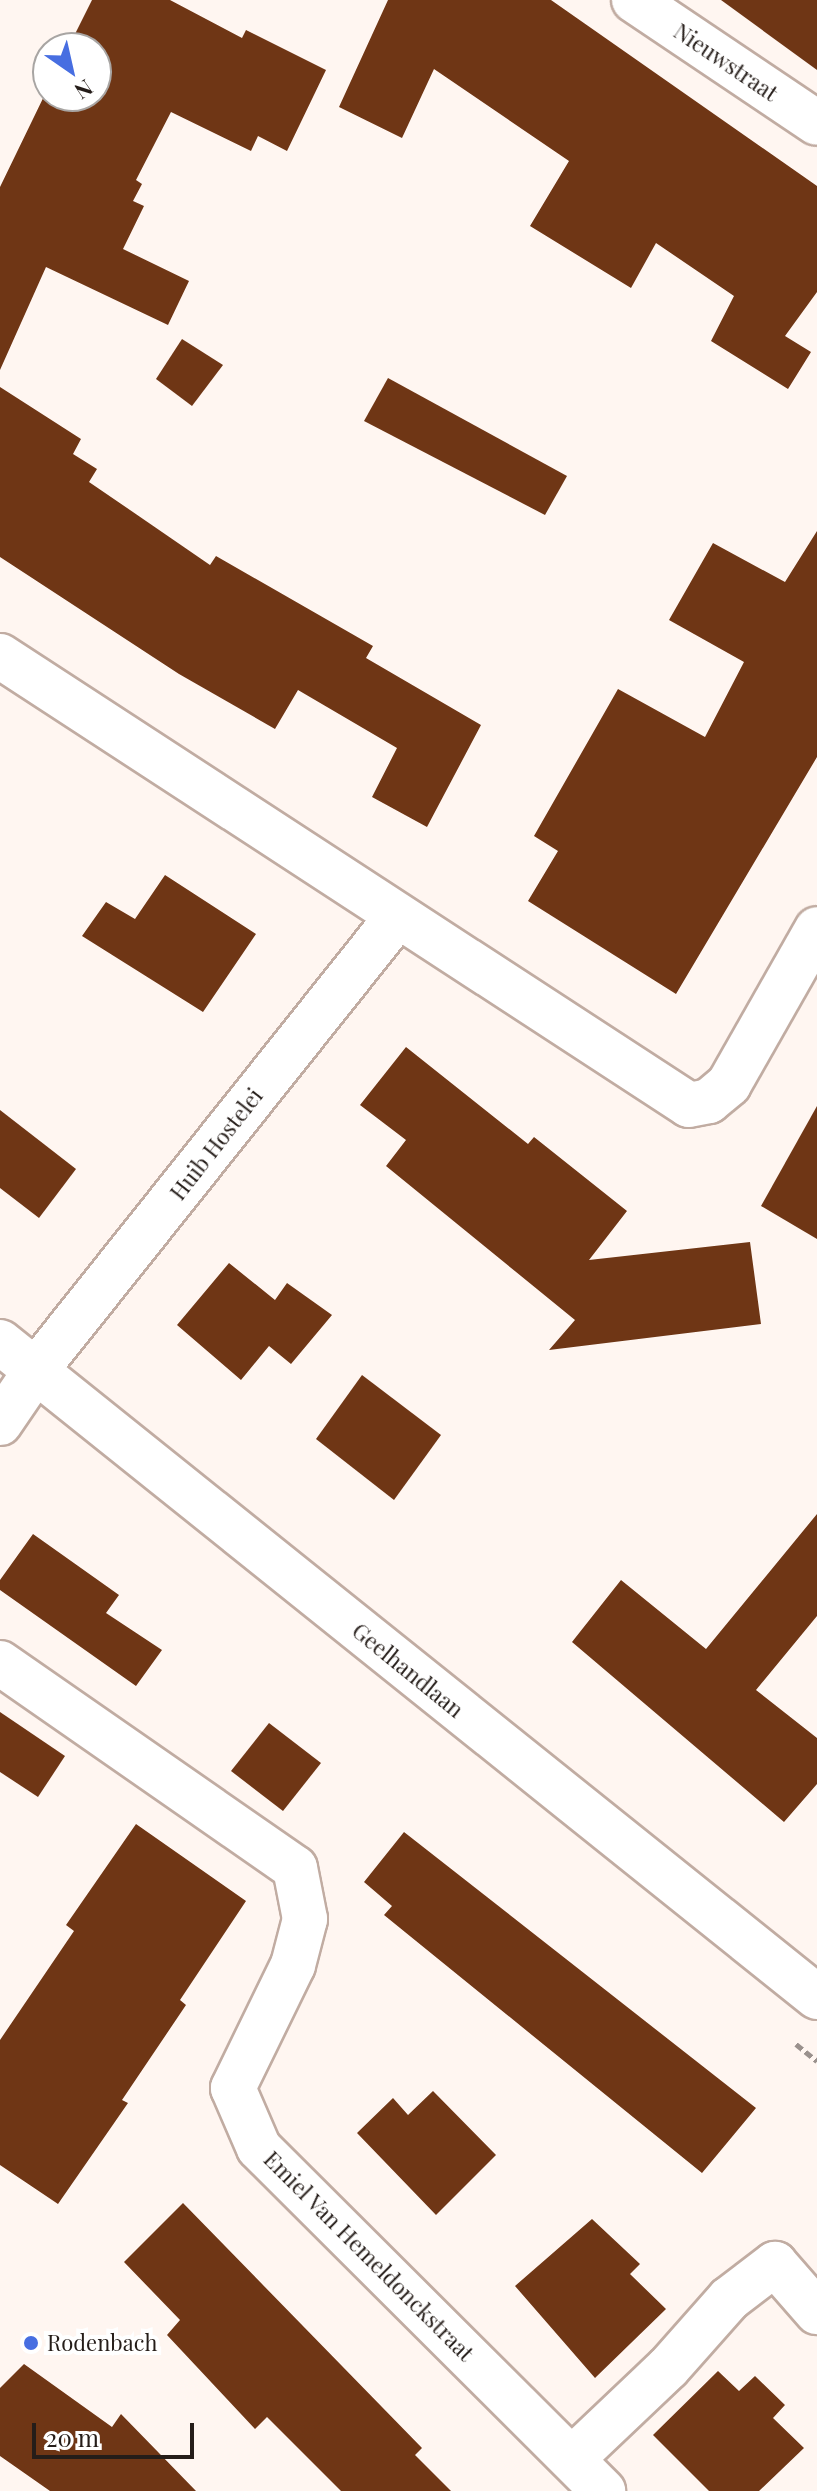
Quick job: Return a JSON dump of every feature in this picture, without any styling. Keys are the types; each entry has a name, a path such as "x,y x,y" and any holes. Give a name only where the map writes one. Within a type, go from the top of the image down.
{"street":[{"name":"Nieuwstraat","path":"634,0 817,123"},
{"path":"0,656 689,1105 709,1101 729,1084 817,929"},
{"name":"Huib Hostelei","path":"0,1423 36,1370 397,917"},
{"name":"Geelhandlaan","path":"0,1342 817,1997"},
{"name":"Emiel Van Hemeldonckstraat","path":"0,1663 295,1868 305,1919 293,1965 233,2088 259,2148 603,2491"},
{"path":"573,2458 668,2368 729,2299 775,2264 817,2312"}],"building":[{"path":"92,0 170,0 242,38 246,30 326,70 287,151 258,136 251,151 171,112 136,180 142,184 133,201 144,206 123,249 189,281 168,325 46,267 0,370 0,187 36,112 112,112 112,32 76,32"},
{"path":"388,0 551,0 817,186 817,292 785,336 811,352 788,389 711,341 734,296 656,243 631,288 530,226 569,161 434,69 402,138 339,107"},
{"path":"721,0 817,0 817,70"},
{"path":"182,339 223,365 192,406 156,379"},
{"path":"388,378 567,476 545,515 364,421"},
{"path":"0,387 81,439 73,454 97,469 89,482 210,565 216,556 373,646 366,658 481,725 427,827 372,797 397,748 298,690 275,729 179,674 0,557"},
{"path":"817,531 817,757 676,994 528,901 558,851 534,836 618,689 705,737 744,662 669,620 713,543 785,582"},
{"path":"165,875 256,934 203,1012 82,936 106,902 135,919"},
{"path":"406,1047 528,1144 534,1137 627,1211 589,1260 750,1242 761,1324 549,1350 575,1320 386,1166 406,1140 360,1105"},
{"path":"817,1106 817,1239 761,1206"},
{"path":"0,1110 76,1169 39,1218 0,1188"},
{"path":"229,1263 275,1300 287,1283 332,1315 291,1364 269,1346 241,1380 177,1325"},
{"path":"362,1375 441,1435 394,1500 316,1439"},
{"path":"817,1514 817,1616 756,1690 817,1738 817,1784 784,1822 572,1642 621,1580 706,1649"},
{"path":"33,1534 119,1595 106,1613 162,1650 136,1686 0,1590 0,1580"},
{"path":"0,1712 65,1756 38,1797 0,1772"},
{"path":"269,1723 321,1763 283,1811 231,1771"},
{"path":"136,1824 246,1901 180,2000 186,2005 122,2100 128,2103 58,2204 0,2165 0,2040 74,1931 66,1925"},
{"path":"404,1832 756,2108 702,2173 384,1915 392,1906 364,1882"},
{"path":"433,2091 496,2155 436,2215 357,2133 393,2098 408,2115"},
{"path":"183,2203 422,2448 415,2455 451,2491 341,2491 267,2417 255,2429 167,2335 180,2320 124,2262"},
{"path":"592,2219 640,2264 630,2274 666,2309 595,2378 515,2286"},
{"name":"Rodenbach","path":"24,2364 112,2427 121,2414 196,2491 50,2491 0,2456 0,2388"},
{"path":"718,2371 739,2391 755,2376 785,2405 773,2418 804,2448 759,2491 709,2491 653,2435"}],"place":[{"name":"Rodenbach","path":"31,2343"}]}
